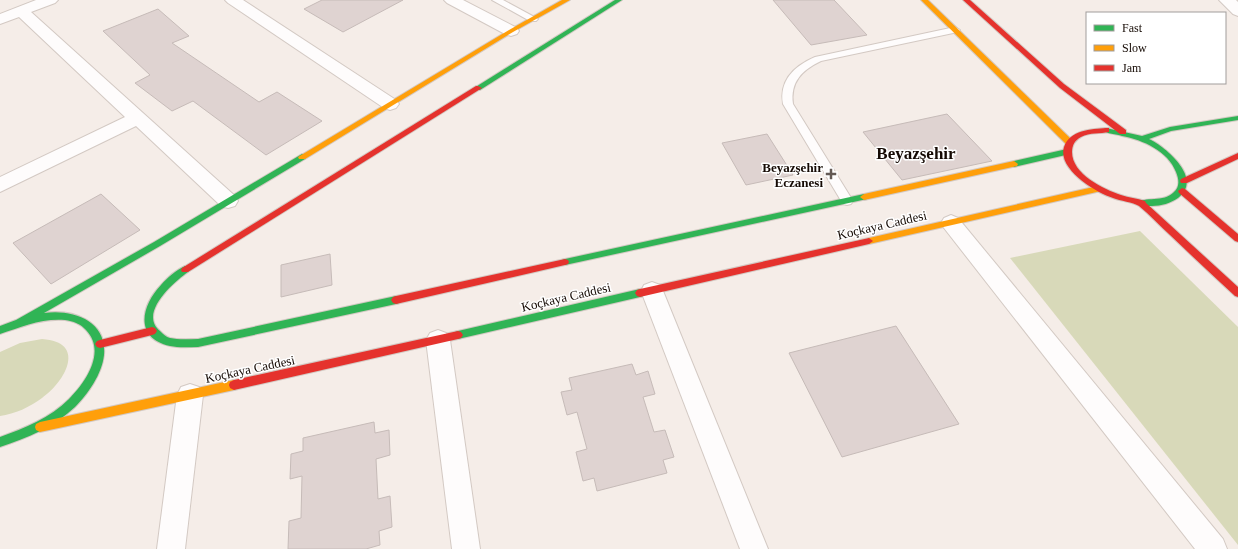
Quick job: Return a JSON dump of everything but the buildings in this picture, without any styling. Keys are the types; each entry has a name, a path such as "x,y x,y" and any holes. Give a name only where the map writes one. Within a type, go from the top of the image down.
{"main road":[{"path":"20,322 228,201 511,31 567,0"},
{"path":"619,0 178,274 158,292 151,302 148,312 148,322 152,331 159,338 170,343 183,345 198,343 1067,152"},
{"path":"924,0 1069,142"},
{"path":"966,0 1056,82 1091,110 1124,133"},
{"path":"1142,139 1170,130 1238,118"},
{"path":"1091,130 1106,130 1124,133 1142,139 1158,147 1172,158 1181,169 1184,180 1182,191 1173,198 1158,203 1139,202 1118,198 1098,189 1081,177 1071,164 1067,152 1069,142 1078,134 1091,130"},
{"path":"1184,180 1238,156"},
{"name":"Koçkaya Caddesi","path":"40,426 190,395 438,340 1098,189"},
{"path":"1182,191 1238,239"},
{"path":"1139,202 1238,293"},
{"path":"0,330 20,322 39,317 56,315 72,317 84,322 94,330 100,344 97,368 89,383 76,399 40,426 19,436 0,442"},
{"path":"100,344 152,331"}],"street":[{"path":"0,19 50,0"},
{"path":"233,0 390,104"},
{"path":"452,0 511,31"},
{"path":"21,11 228,201"},
{"path":"0,184 138,118"},
{"path":"951,223 1213,549"},
{"path":"652,291 754,549"},
{"path":"438,340 466,549"},
{"path":"171,549 190,395"}],"lane":[{"path":"496,0 533,19"},
{"path":"848,201 788,104 786,95 792,78 802,67 818,59 955,30"}],"green space":[{"path":"1140,231 1238,327 1238,545 1010,258"},
{"path":"42,339 56,342 64,347 68,355 68,363 64,373 51,391 42,398 17,412 0,416 0,352 20,343"}],"traffic: fast":[{"path":"478,88 619,0"},
{"path":"1142,139 1170,129 1238,118"},
{"path":"1106,130 1133,136 1158,147 1170,157 1178,167 1182,177 1182,186 1178,194 1170,199 1158,203 1142,203"},
{"path":"1014,164 1067,152"},
{"path":"20,322 157,244 302,157"},
{"path":"565,262 864,197"},
{"path":"185,270 168,283 160,292 153,302 149,312 148,322 152,331 162,339 170,342 198,343 396,300"},
{"path":"458,335 640,293"},
{"path":"0,330 40,317 69,317 81,320 88,325 93,331 99,347 99,355 94,372 90,380 72,403 44,424 0,442"}],"traffic: slow":[{"path":"302,157 511,31 567,0"},
{"path":"924,0 1069,142"},
{"path":"864,197 1014,164"},
{"path":"869,241 1098,189"},
{"path":"40,427 234,385"}],"traffic: jam":[{"path":"966,0 1062,86 1123,132"},
{"path":"185,270 478,88"},
{"path":"1106,130 1090,131 1071,140 1068,148 1068,156 1072,165 1080,175 1103,191 1122,199 1142,203"},
{"path":"1184,181 1238,156"},
{"path":"1182,191 1238,239"},
{"path":"1139,202 1238,293"},
{"path":"640,293 869,241"},
{"path":"396,300 565,262"},
{"path":"100,344 152,331"},
{"path":"234,385 458,335"}],"place":[{"name":"Beyazşehir Eczanesi","path":"831,174"}],"district":[{"name":"Beyazşehir","path":"916,153"}]}
